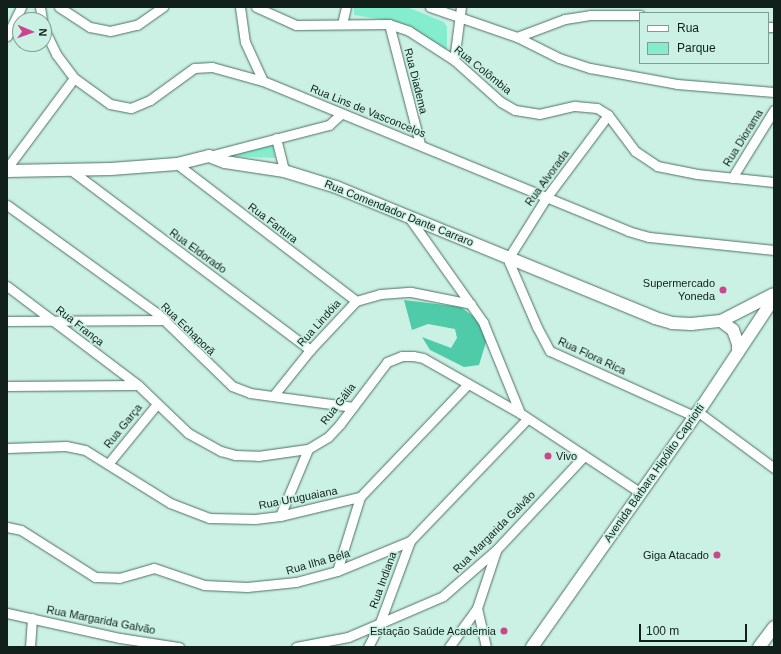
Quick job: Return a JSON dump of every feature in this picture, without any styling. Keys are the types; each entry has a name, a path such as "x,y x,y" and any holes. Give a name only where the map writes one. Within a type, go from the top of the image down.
{"street":[{"path":"7,36 21,7"},
{"path":"59,7 90,27 110,31 137,25 163,7"},
{"path":"240,7 245,42 263,81"},
{"name":"Rua Colômbia","path":"256,7 296,25 389,24 409,31 454,60 501,102 524,113 539,114 584,106 608,115"},
{"path":"342,24 346,7"},
{"path":"430,7 459,19 517,37 559,58 590,68 677,84 774,92"},
{"path":"454,60 461,7"},
{"path":"517,37 565,19 590,15 639,15"},
{"name":"Rua Diadema","path":"389,24 420,144"},
{"name":"Rua Lins de Vasconcelos","path":"52,46 56,54 74,78 110,104 131,108 150,100 194,68 212,67 263,81 341,114 420,144 546,198 649,237 774,250"},
{"path":"7,168 74,78"},
{"name":"Rua Diorama","path":"732,178 774,110"},
{"path":"7,171 72,171 177,164 329,125 341,114"},
{"path":"608,115 634,150 657,166 672,171 774,182"},
{"name":"Rua Alvorada","path":"509,257 546,198 608,115"},
{"path":"276,138 284,171"},
{"name":"Rua Comendador Dante Carraro","path":"209,156 225,162 284,171 336,187 654,318 682,324 721,320 774,294"},
{"name":"Rua Fartura","path":"177,164 356,301"},
{"name":"Rua Eldorado","path":"72,171 310,350"},
{"name":"Rua Echaporã","path":"7,205 165,320 232,386 241,391 353,407"},
{"path":"408,216 471,304 490,335 523,416"},
{"name":"Rua Flora Rica","path":"509,257 536,327 550,350 696,414 774,468"},
{"name":"Rua França","path":"7,286 138,385"},
{"name":"Rua Lindóia","path":"273,396 310,350 356,301 380,294 411,292 471,304"},
{"name":"Avenida Bárbara Hipólito Capriotti","path":"532,647 641,494 769,309 774,298"},
{"path":"7,321 52,319 165,320"},
{"path":"721,320 733,330 738,352"},
{"name":"Rua Gália","path":"138,385 188,434 221,451 235,455 258,456 308,449 328,437 353,407 384,365 402,356 423,358 523,416 641,494"},
{"path":"337,571 360,497 468,384"},
{"path":"7,386 138,385"},
{"name":"Rua Garça","path":"108,464 157,404"},
{"name":"Rua Ilha Bela","path":"7,527 21,530 89,574 106,578 119,578 154,568 204,585 248,587 288,584 337,571 410,542 523,416"},
{"name":"Rua Uruguaiana","path":"7,448 75,447 108,464 170,503 198,516 222,520 280,516 360,497"},
{"path":"280,516 308,449"},
{"name":"Rua Margarida Galvão","path":"296,647 348,637 379,625 443,596 496,550 584,456"},
{"name":"Rua Indiana","path":"368,647 379,625 410,542"},
{"path":"449,647 477,608 496,550"},
{"path":"477,608 486,647"},
{"name":"Rua Margarida Galvão","path":"7,613 120,638 179,647"},
{"path":"30,647 32,618"},
{"path":"760,647 774,627"}],"green space":[{"path":"354,7 407,7 444,22 447,27 447,48 444,50 391,21 354,15"},
{"path":"273,143 275,158 225,156"},
{"path":"404,300 461,307 482,323 487,339 479,365 464,367 430,350 422,337 451,348 457,338 455,329 428,324 412,330"}],"place":[{"name":"Supermercado Yoneda","path":"723,290"},
{"name":"Vivo","path":"548,456"},
{"name":"Giga Atacado","path":"717,555"},
{"name":"Estação Saúde Academia","path":"504,631"}]}
